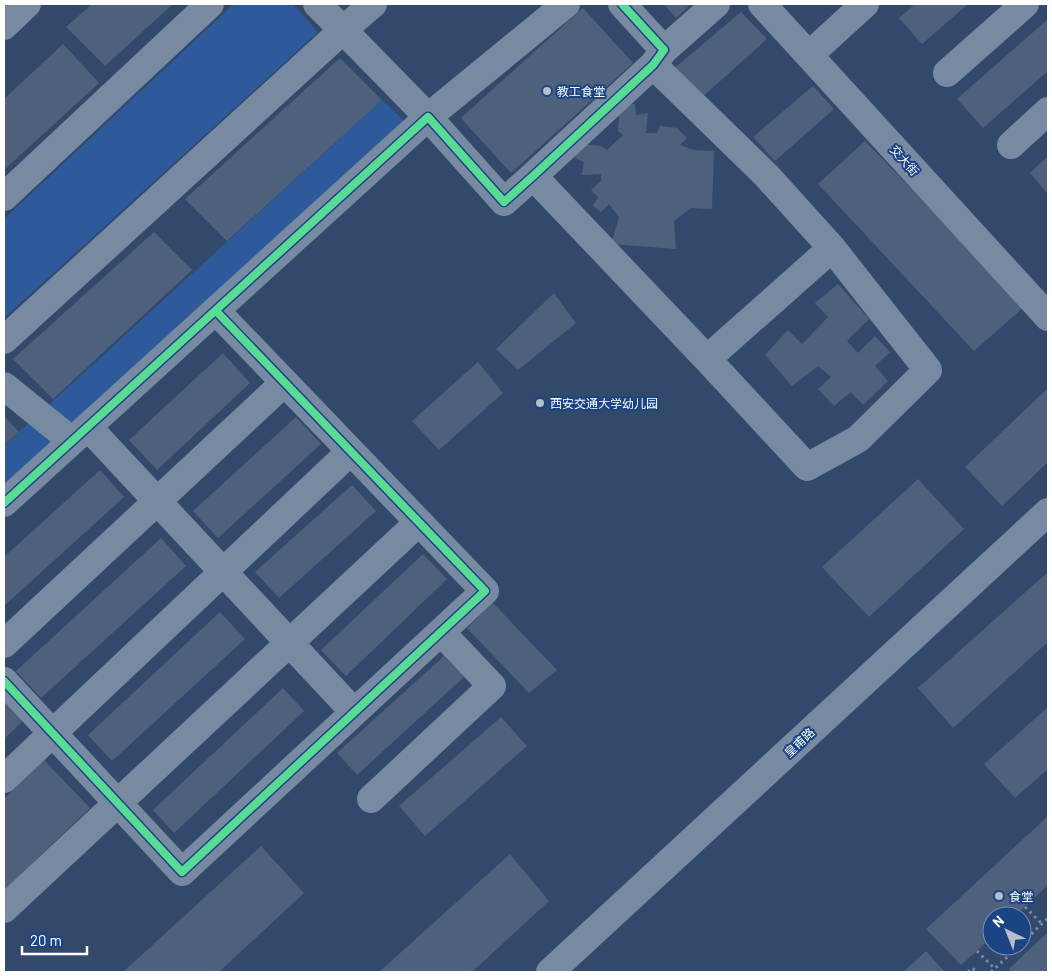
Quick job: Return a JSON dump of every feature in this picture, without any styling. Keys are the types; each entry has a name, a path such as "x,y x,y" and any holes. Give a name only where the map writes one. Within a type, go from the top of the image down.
{"street":[{"path":"4,26 27,4"},
{"path":"4,197 210,4"},
{"path":"317,4 428,117 504,202 716,4"},
{"path":"4,340 373,4"},
{"path":"4,503 428,117 566,4"},
{"path":"534,176 807,467 858,439 928,370 832,248 658,57 622,4"},
{"name":"交大街","path":"762,4 1048,316"},
{"path":"809,55 865,4"},
{"path":"947,73 1024,4"},
{"path":"1011,145 1048,111"},
{"path":"707,359 832,248"},
{"path":"4,681 182,872 485,591 216,311"},
{"path":"4,644 284,383"},
{"path":"4,386 80,434 157,502 354,712"},
{"path":"4,779 350,452"},
{"name":"皇甫路","path":"550,972 1048,512"},
{"path":"4,909 419,522"},
{"path":"371,799 492,686 440,632"}],"path":[{"path":"1032,914 1042,924"},
{"path":"1032,934 1048,918"},
{"path":"977,951 993,971 1009,956"},
{"path":"968,972 972,968 977,972"}],"shaded area":[{"path":"234,4 293,4 318,32 4,318 4,219"},
{"path":"382,100 414,130 4,503 4,446"}],"building":[{"path":"92,4 173,4 105,66 66,27"},
{"path":"664,4 691,4 676,18"},
{"path":"915,4 968,4 922,44 899,18"},
{"name":"教工食堂","path":"583,8 633,63 511,173 461,118"},
{"path":"741,12 767,39 699,100 672,70"},
{"path":"1048,19 1048,71 983,128 957,99"},
{"path":"63,44 99,83 4,170 4,99"},
{"path":"340,58 382,100 227,241 185,199"},
{"path":"813,86 834,109 775,161 753,137"},
{"path":"635,104 636,115 648,113 646,133 657,133 660,126 677,128 687,138 680,145 694,150 714,151 712,209 691,208 674,221 676,249 611,244 619,217 609,204 601,212 593,206 598,197 591,190 601,181 601,174 582,175 584,162 575,158 579,144 601,146 607,150 623,135 618,131 620,105"},
{"path":"865,141 1025,306 974,351 818,184"},
{"path":"1048,156 1048,194 1030,173"},
{"path":"154,232 192,270 53,399 13,359"},
{"path":"838,284 869,319 847,341 858,353 875,336 890,352 875,366 888,381 863,405 851,392 834,406 818,389 831,377 818,366 792,386 765,355 788,330 802,344 828,317 815,303"},
{"path":"554,293 576,323 518,370 496,349"},
{"path":"223,353 250,383 157,470 129,440"},
{"path":"478,362 503,393 439,450 412,421"},
{"path":"1048,388 1048,462 1002,506 965,467"},
{"path":"4,416 19,432 4,445"},
{"path":"296,417 321,444 218,538 193,511"},
{"path":"100,470 124,497 4,606 4,557"},
{"path":"918,479 964,529 869,617 822,567"},
{"path":"352,485 376,511 279,598 255,572"},
{"path":"161,538 186,566 41,698 16,671"},
{"path":"423,554 447,579 346,676 321,650"},
{"path":"1048,572 1048,642 953,728 918,688"},
{"path":"493,603 557,670 529,693 467,628"},
{"path":"220,612 245,639 112,761 88,735"},
{"path":"444,656 464,677 357,775 337,753"},
{"path":"283,688 304,711 174,833 153,810"},
{"path":"4,701 23,721 4,739"},
{"path":"1048,707 1048,769 1015,798 984,764"},
{"path":"501,717 527,746 425,836 399,806"},
{"path":"44,760 90,808 4,890 4,799"},
{"name":"食堂","path":"1048,816 1048,885 1026,906 982,906 982,946 961,965 926,929"},
{"path":"261,846 304,893 219,972 123,972"},
{"path":"510,854 549,901 472,972 379,972"},
{"path":"1048,932 1048,972 1012,972 1009,969 1023,956 1032,956 1032,947"},
{"path":"926,951 945,972 903,972"}],"cycle path":[{"path":"4,503 428,117 504,202 653,65 664,50 622,4"},
{"path":"4,681 182,872 485,591 216,311"}],"place":[{"name":"教工食堂","path":"547,91"},
{"name":"西安交通大学幼儿园","path":"540,403"},
{"name":"食堂","path":"999,896"}]}
